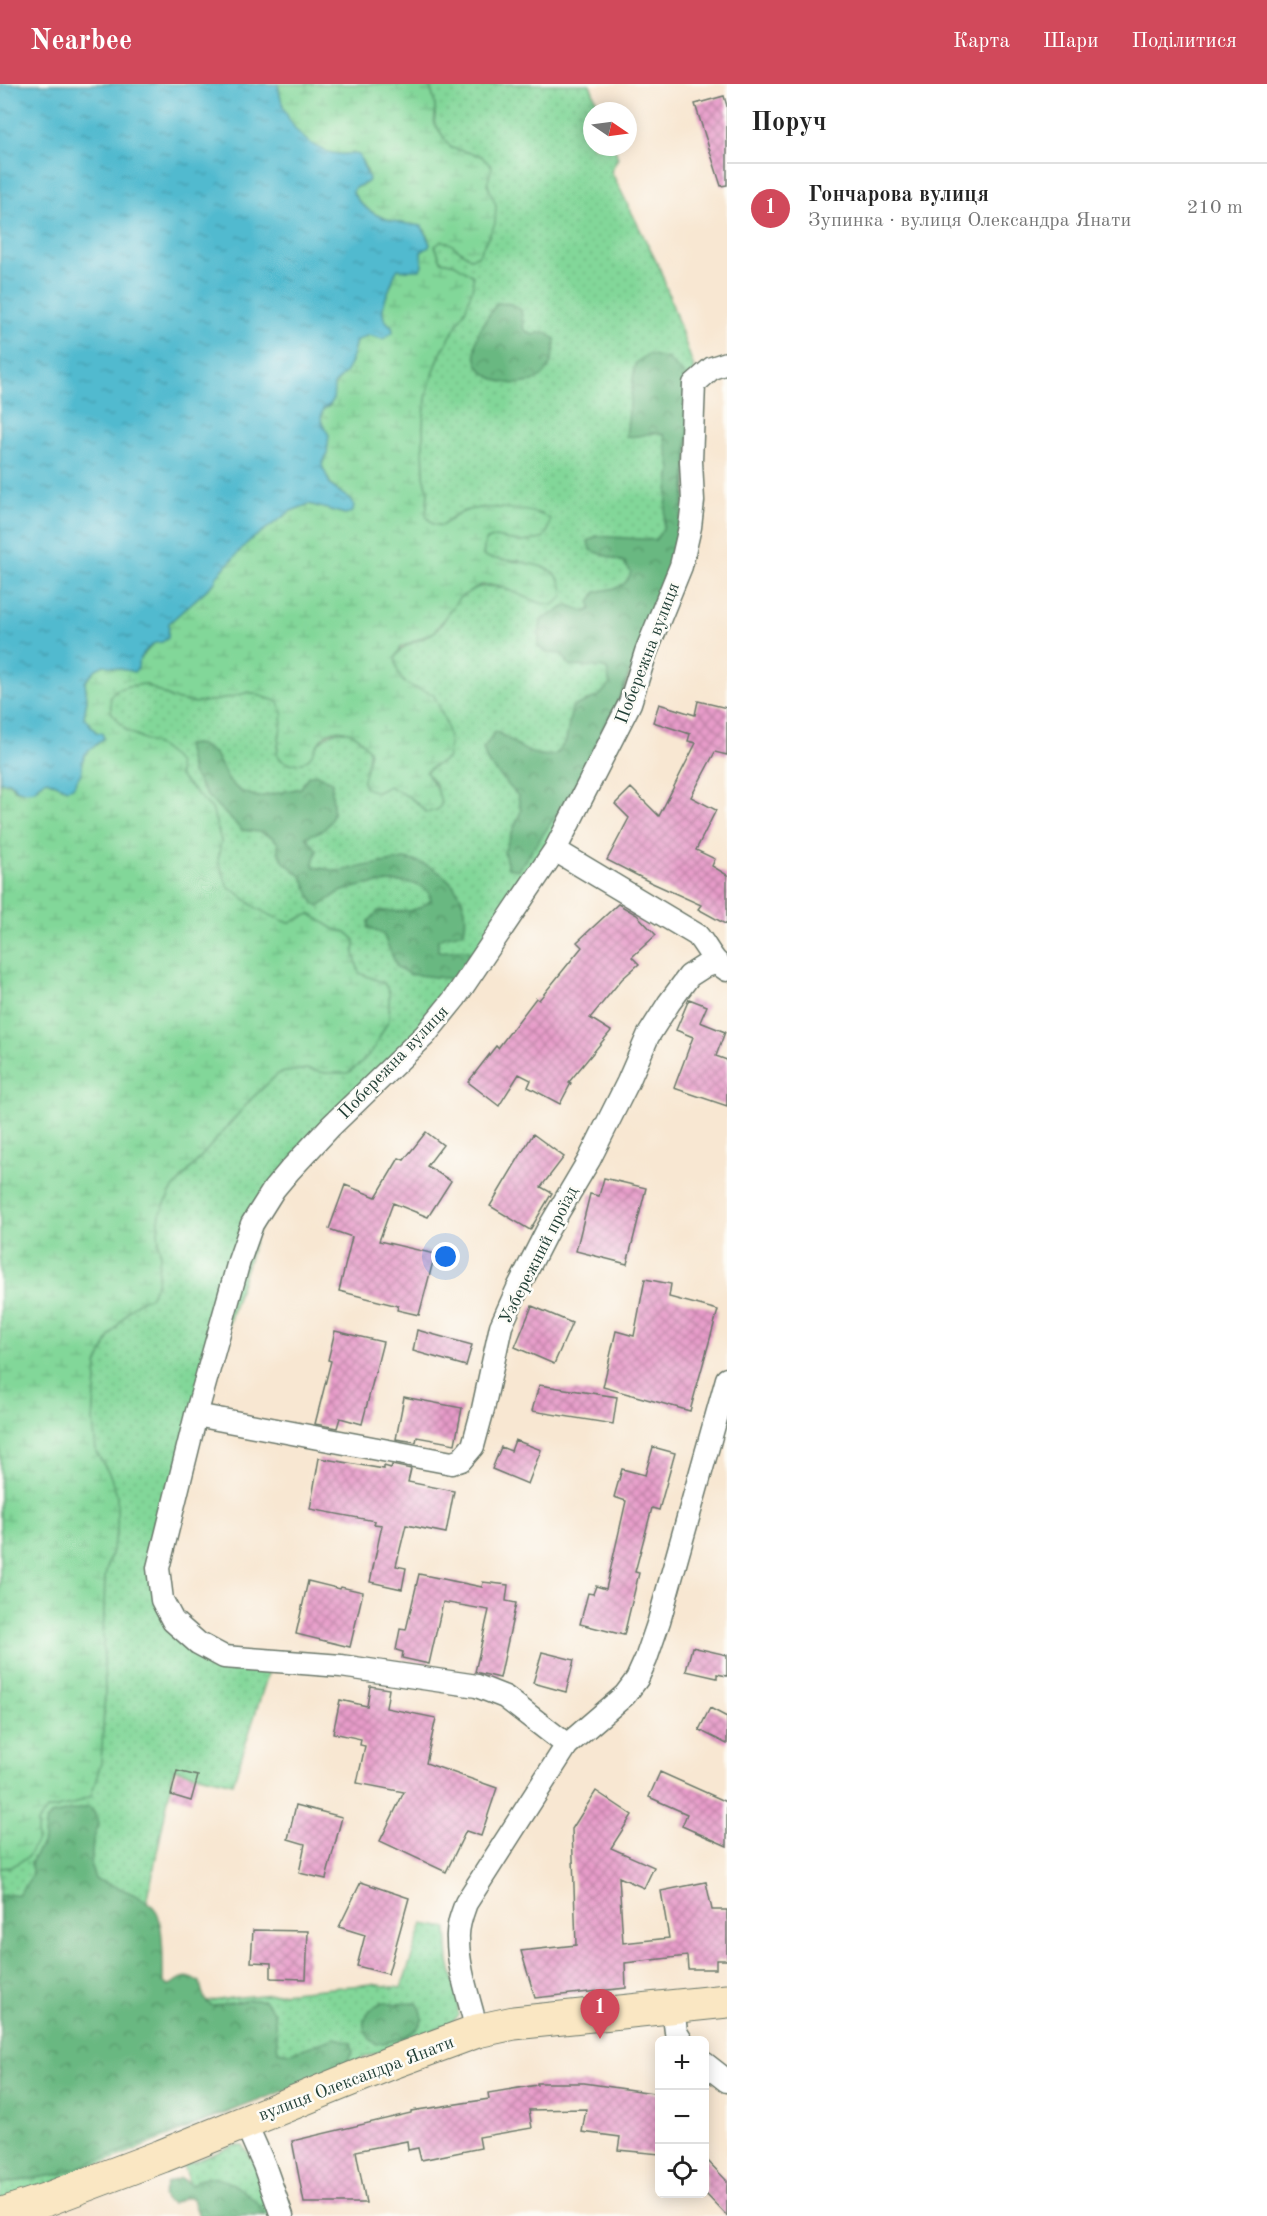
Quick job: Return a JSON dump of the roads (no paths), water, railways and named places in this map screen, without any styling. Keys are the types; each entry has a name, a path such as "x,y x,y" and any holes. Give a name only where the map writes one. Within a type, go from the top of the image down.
{"street":[{"name":"Побережна вулиця","path":"567,1745 505,1697 477,1686 341,1665 224,1657 198,1643 173,1621 162,1600 159,1569 196,1415 239,1261 252,1224 274,1189 331,1126 425,1035 455,998 555,850 630,703 646,652 681,566 693,501 691,461 694,384 712,368 727,363"},
{"path":"555,850 697,935 721,966"},
{"name":"Узбережний проїзд","path":"196,1415 452,1463 461,1460 473,1446 501,1326 547,1231 589,1160 648,1036 689,976 703,967 721,966"},
{"path":"477,2031 461,1963 458,1938 460,1920 466,1903 567,1745 625,1695 637,1678 646,1659 727,1379"},
{"name":"вулиця Олександра Янати","path":"0,2215 48,2199 393,2061 477,2031 514,2022 727,2001"},
{"path":"673,2007 678,2036"},
{"path":"709,2066 727,2081"},
{"path":"245,2122 264,2164 282,2216"}],"water":[{"path":"0,84 278,84 283,107 301,136 320,149 332,153 359,155 369,179 368,182 354,188 353,193 359,201 374,214 383,218 422,226 430,244 421,252 420,270 398,269 395,274 383,306 384,317 392,326 393,332 383,339 368,335 356,341 350,364 334,385 332,402 323,409 322,422 329,435 327,454 322,465 331,486 351,500 354,505 353,512 345,514 309,504 291,511 248,542 217,576 215,582 169,623 168,638 155,643 146,651 134,672 104,665 96,669 85,682 87,699 84,717 96,732 102,733 104,738 84,755 81,773 73,787 67,789 47,780 40,783 35,790 20,791 9,782 0,782"}],"place":[{"name":"Гончарова вулиця","path":"600,2039"}]}
